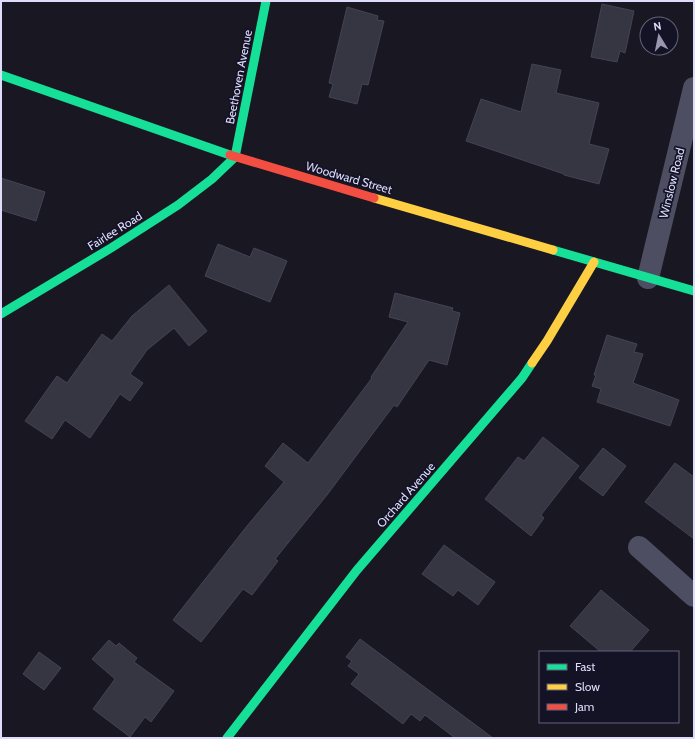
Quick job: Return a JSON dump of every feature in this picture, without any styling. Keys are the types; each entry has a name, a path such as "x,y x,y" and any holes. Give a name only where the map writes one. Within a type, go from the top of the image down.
{"street":[{"name":"Beethoven Avenue","path":"235,157 266,1"},
{"name":"Woodward Street","path":"1,75 235,157 694,291"},
{"name":"Winslow Road","path":"648,278 694,88"},
{"name":"Fairlee Road","path":"1,314 112,248 178,205 212,179 235,157"},
{"name":"Orchard Avenue","path":"227,738 357,570 522,378 547,341 594,262"},
{"path":"639,547 694,596"}],"building":[{"path":"602,4 634,11 625,53 620,51 617,62 591,57"},
{"path":"347,7 378,16 377,20 384,21 368,85 362,84 357,104 329,97 333,84 329,83"},
{"path":"532,64 561,70 556,93 599,103 589,144 609,149 599,184 564,175 466,141 481,99 521,112"},
{"path":"1,178 45,192 36,221 1,210"},
{"path":"218,244 250,257 254,248 287,261 270,302 205,276"},
{"path":"169,285 207,331 189,346 174,328 147,350 130,374 143,383 130,401 120,394 90,438 65,420 52,439 25,421 57,376 67,383 102,334 112,341 132,316"},
{"path":"395,293 453,308 452,311 460,313 447,365 429,360 397,407 394,405 327,495 275,559 278,561 252,595 243,589 201,642 173,620 247,526 284,482 265,466 283,443 308,463 372,378 371,377 408,322 389,317"},
{"path":"607,335 637,344 634,352 643,354 633,383 679,400 670,426 597,402 601,389 592,386"},
{"path":"543,437 579,466 541,515 544,518 531,536 485,499 518,457 524,461"},
{"path":"603,448 626,466 603,496 579,478"},
{"path":"675,463 694,477 694,539 645,502"},
{"path":"444,545 495,582 478,605 458,590 453,596 422,574"},
{"path":"601,590 649,630 631,651 600,651 570,626"},
{"path":"360,639 493,738 455,738 425,715 420,721 411,714 403,724 351,684 359,674 348,666 352,661 346,657"},
{"path":"109,640 116,646 119,643 137,658 134,662 174,691 151,722 145,717 130,737 93,709 115,679 92,659"},
{"path":"39,652 61,668 44,690 23,674"}],"traffic: fast":[{"path":"1,314 111,248 178,205 212,179 235,157 266,1"},
{"path":"1,75 230,155"},
{"path":"553,250 694,291"},
{"path":"227,738 357,570 522,378 532,363"}],"traffic: slow":[{"path":"374,198 553,250"},
{"path":"532,363 547,341 594,262"}],"traffic: jam":[{"path":"230,155 374,198"}]}
